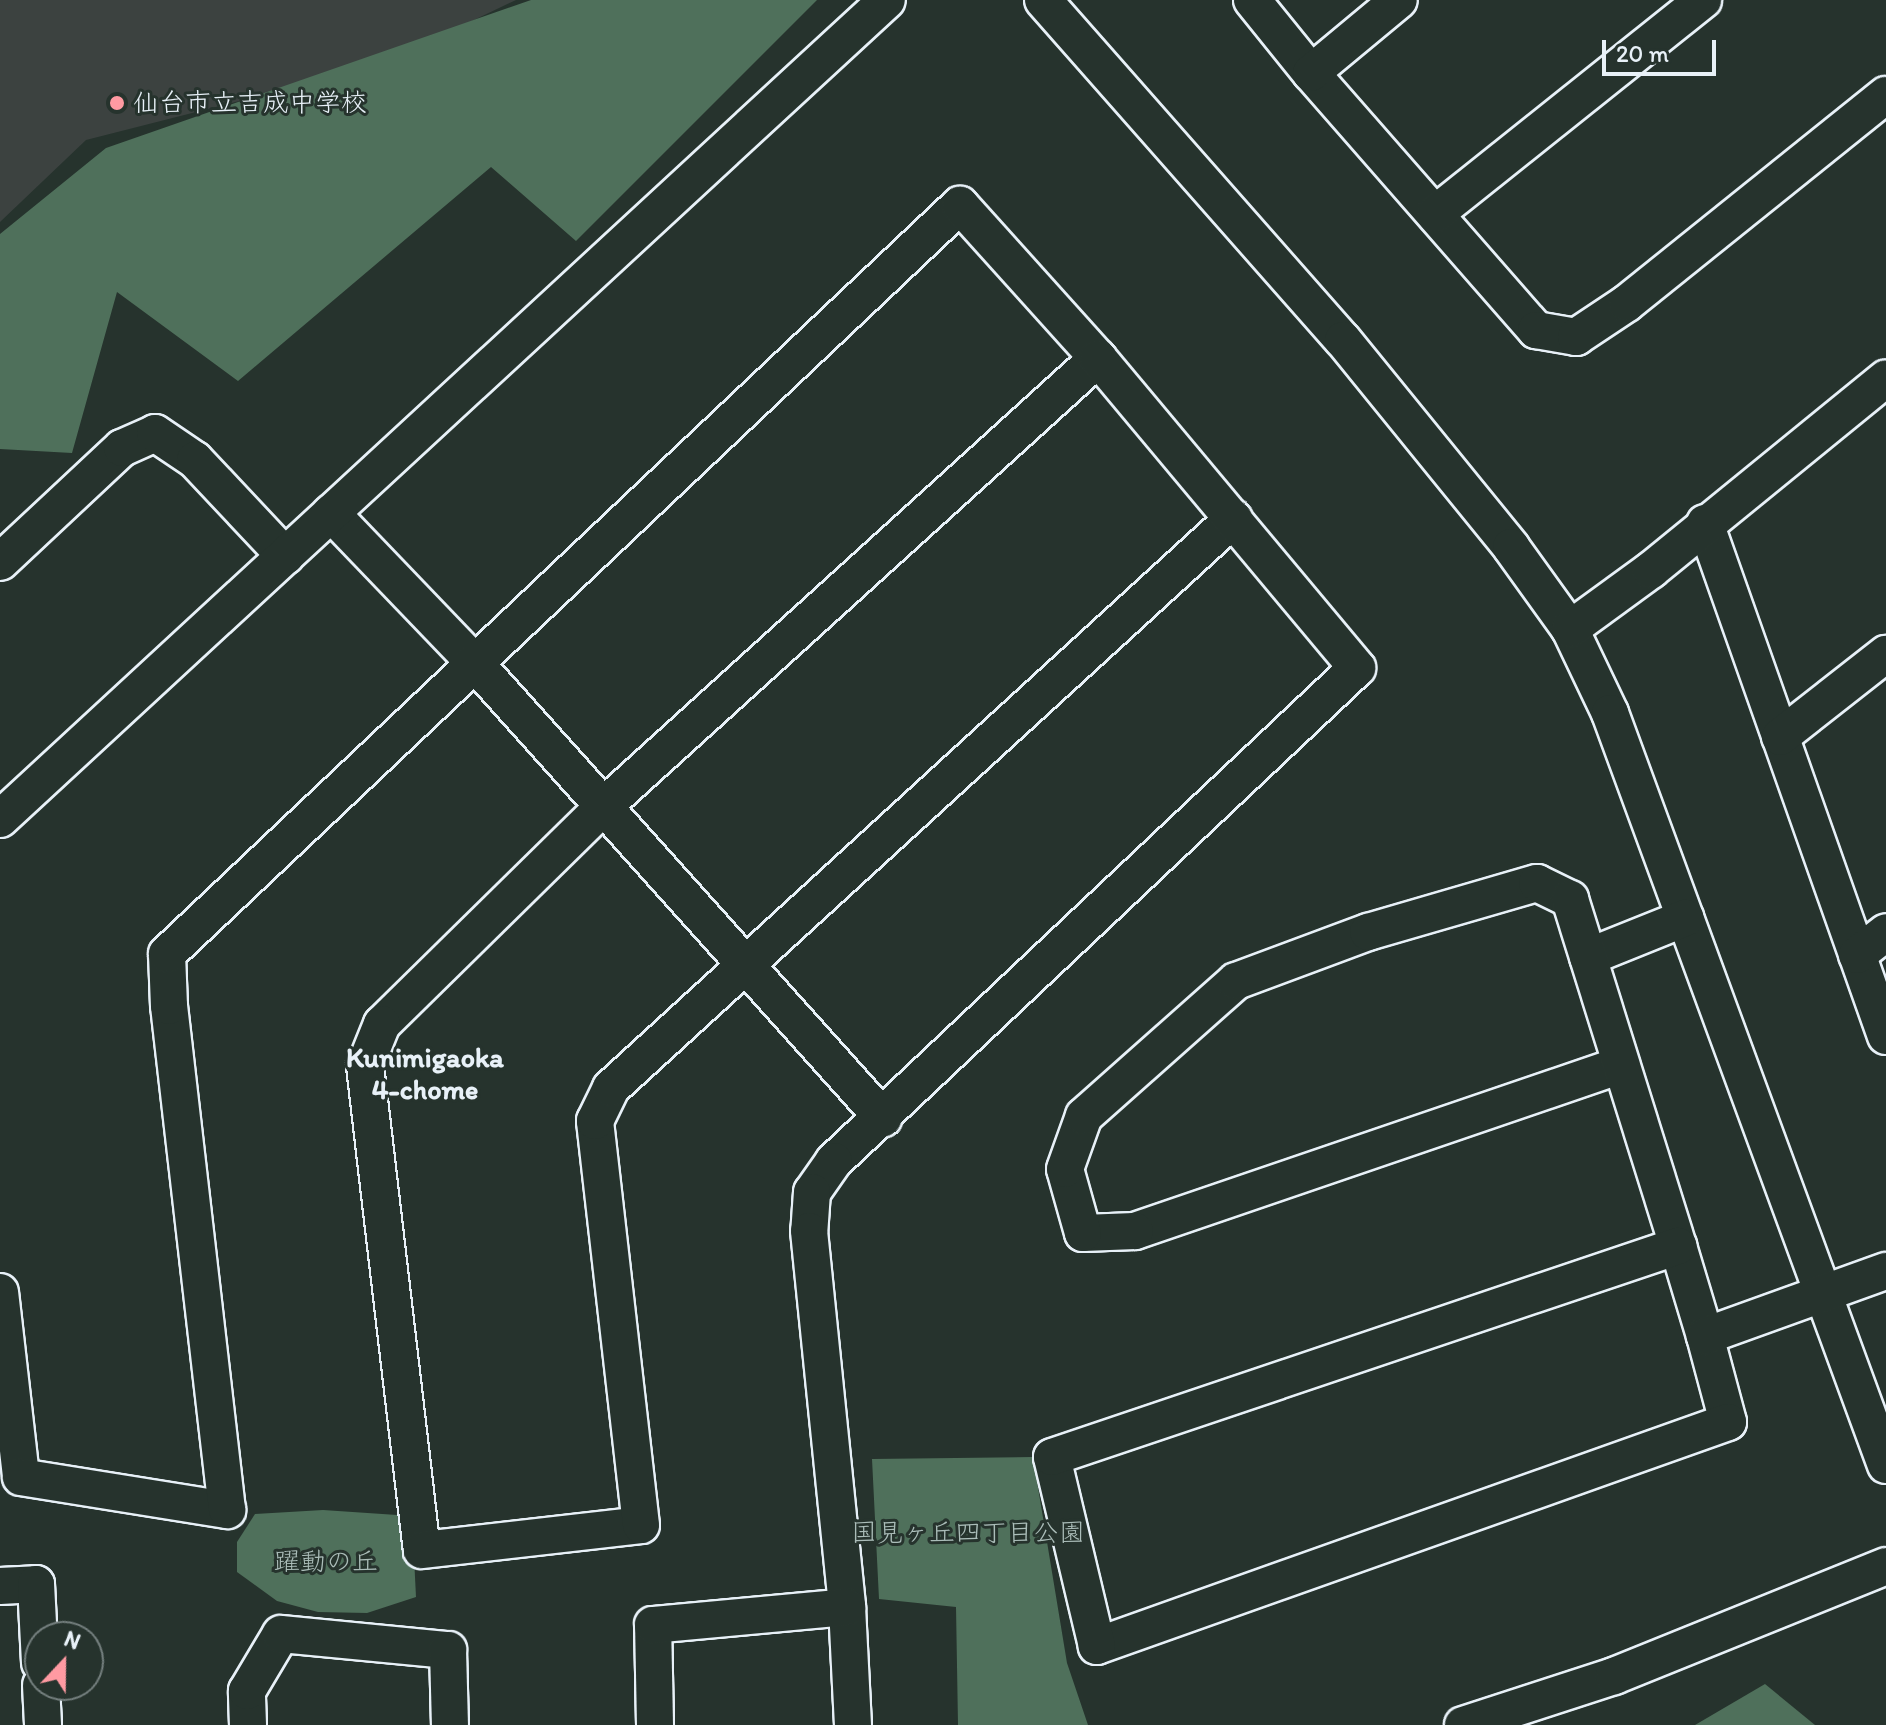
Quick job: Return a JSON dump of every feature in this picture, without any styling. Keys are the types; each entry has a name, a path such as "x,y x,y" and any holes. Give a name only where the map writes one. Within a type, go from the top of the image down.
{"street":[{"path":"0,819 887,0"},
{"path":"1043,0 1343,340 1511,547 1570,629 1610,713 1886,1465"},
{"path":"1252,0 1311,73 1536,330 1576,337 1627,303 1886,95"},
{"path":"1311,73 1399,0"},
{"path":"1435,214 1703,0"},
{"path":"0,1292 21,1477 227,1510 169,1006 167,954 960,205 1098,358 1357,668 834,1161 812,1192 809,1231 847,1607 853,1725"},
{"path":"1098,358 603,807 382,1024 365,1066 422,1550 641,1525 595,1121 611,1088 747,967 1234,518"},
{"path":"1570,629 1651,570 1886,378"},
{"path":"0,562 122,448 155,433 195,460 285,556"},
{"path":"331,513 474,662 883,1118"},
{"path":"1705,523 1886,1036"},
{"path":"1780,737 1886,654"},
{"path":"1621,1065 1135,1231 1083,1233 1065,1169 1084,1116 1236,981 1368,932 1537,883 1570,899 1678,1246 1728,1422 1097,1646 1052,1457 1678,1246"},
{"path":"1588,957 1685,918"},
{"path":"1857,955 1886,932"},
{"path":"1705,1336 1886,1271"},
{"path":"1463,1725 1614,1676 1886,1566"},
{"path":"0,1586 36,1584 38,1621"},
{"path":"655,1725 653,1625 847,1607"},
{"path":"248,1725 247,1691 281,1634 448,1650 450,1725"},
{"path":"42,1701 43,1725"}],"shaded area":[{"name":"仙台市立吉成中学校","path":"0,0 516,0 380,65 86,140 0,222"}],"green space":[{"path":"531,0 817,0 576,241 491,167 238,381 117,292 72,453 0,449 0,234 106,148"},
{"name":"国見ヶ丘四丁目公園","path":"1033,1457 1067,1663 1088,1725 958,1725 956,1607 879,1599 872,1459"},
{"name":"躍動の丘","path":"323,1510 412,1516 416,1597 367,1613 318,1612 277,1601 237,1572 237,1542 255,1514"},
{"path":"1765,1684 1815,1725 1695,1725"}],"place":[{"name":"仙台市立吉成中学校","path":"117,103"}],"district":[{"name":"Kunimigaoka 4-chome","path":"425,1073"}]}
